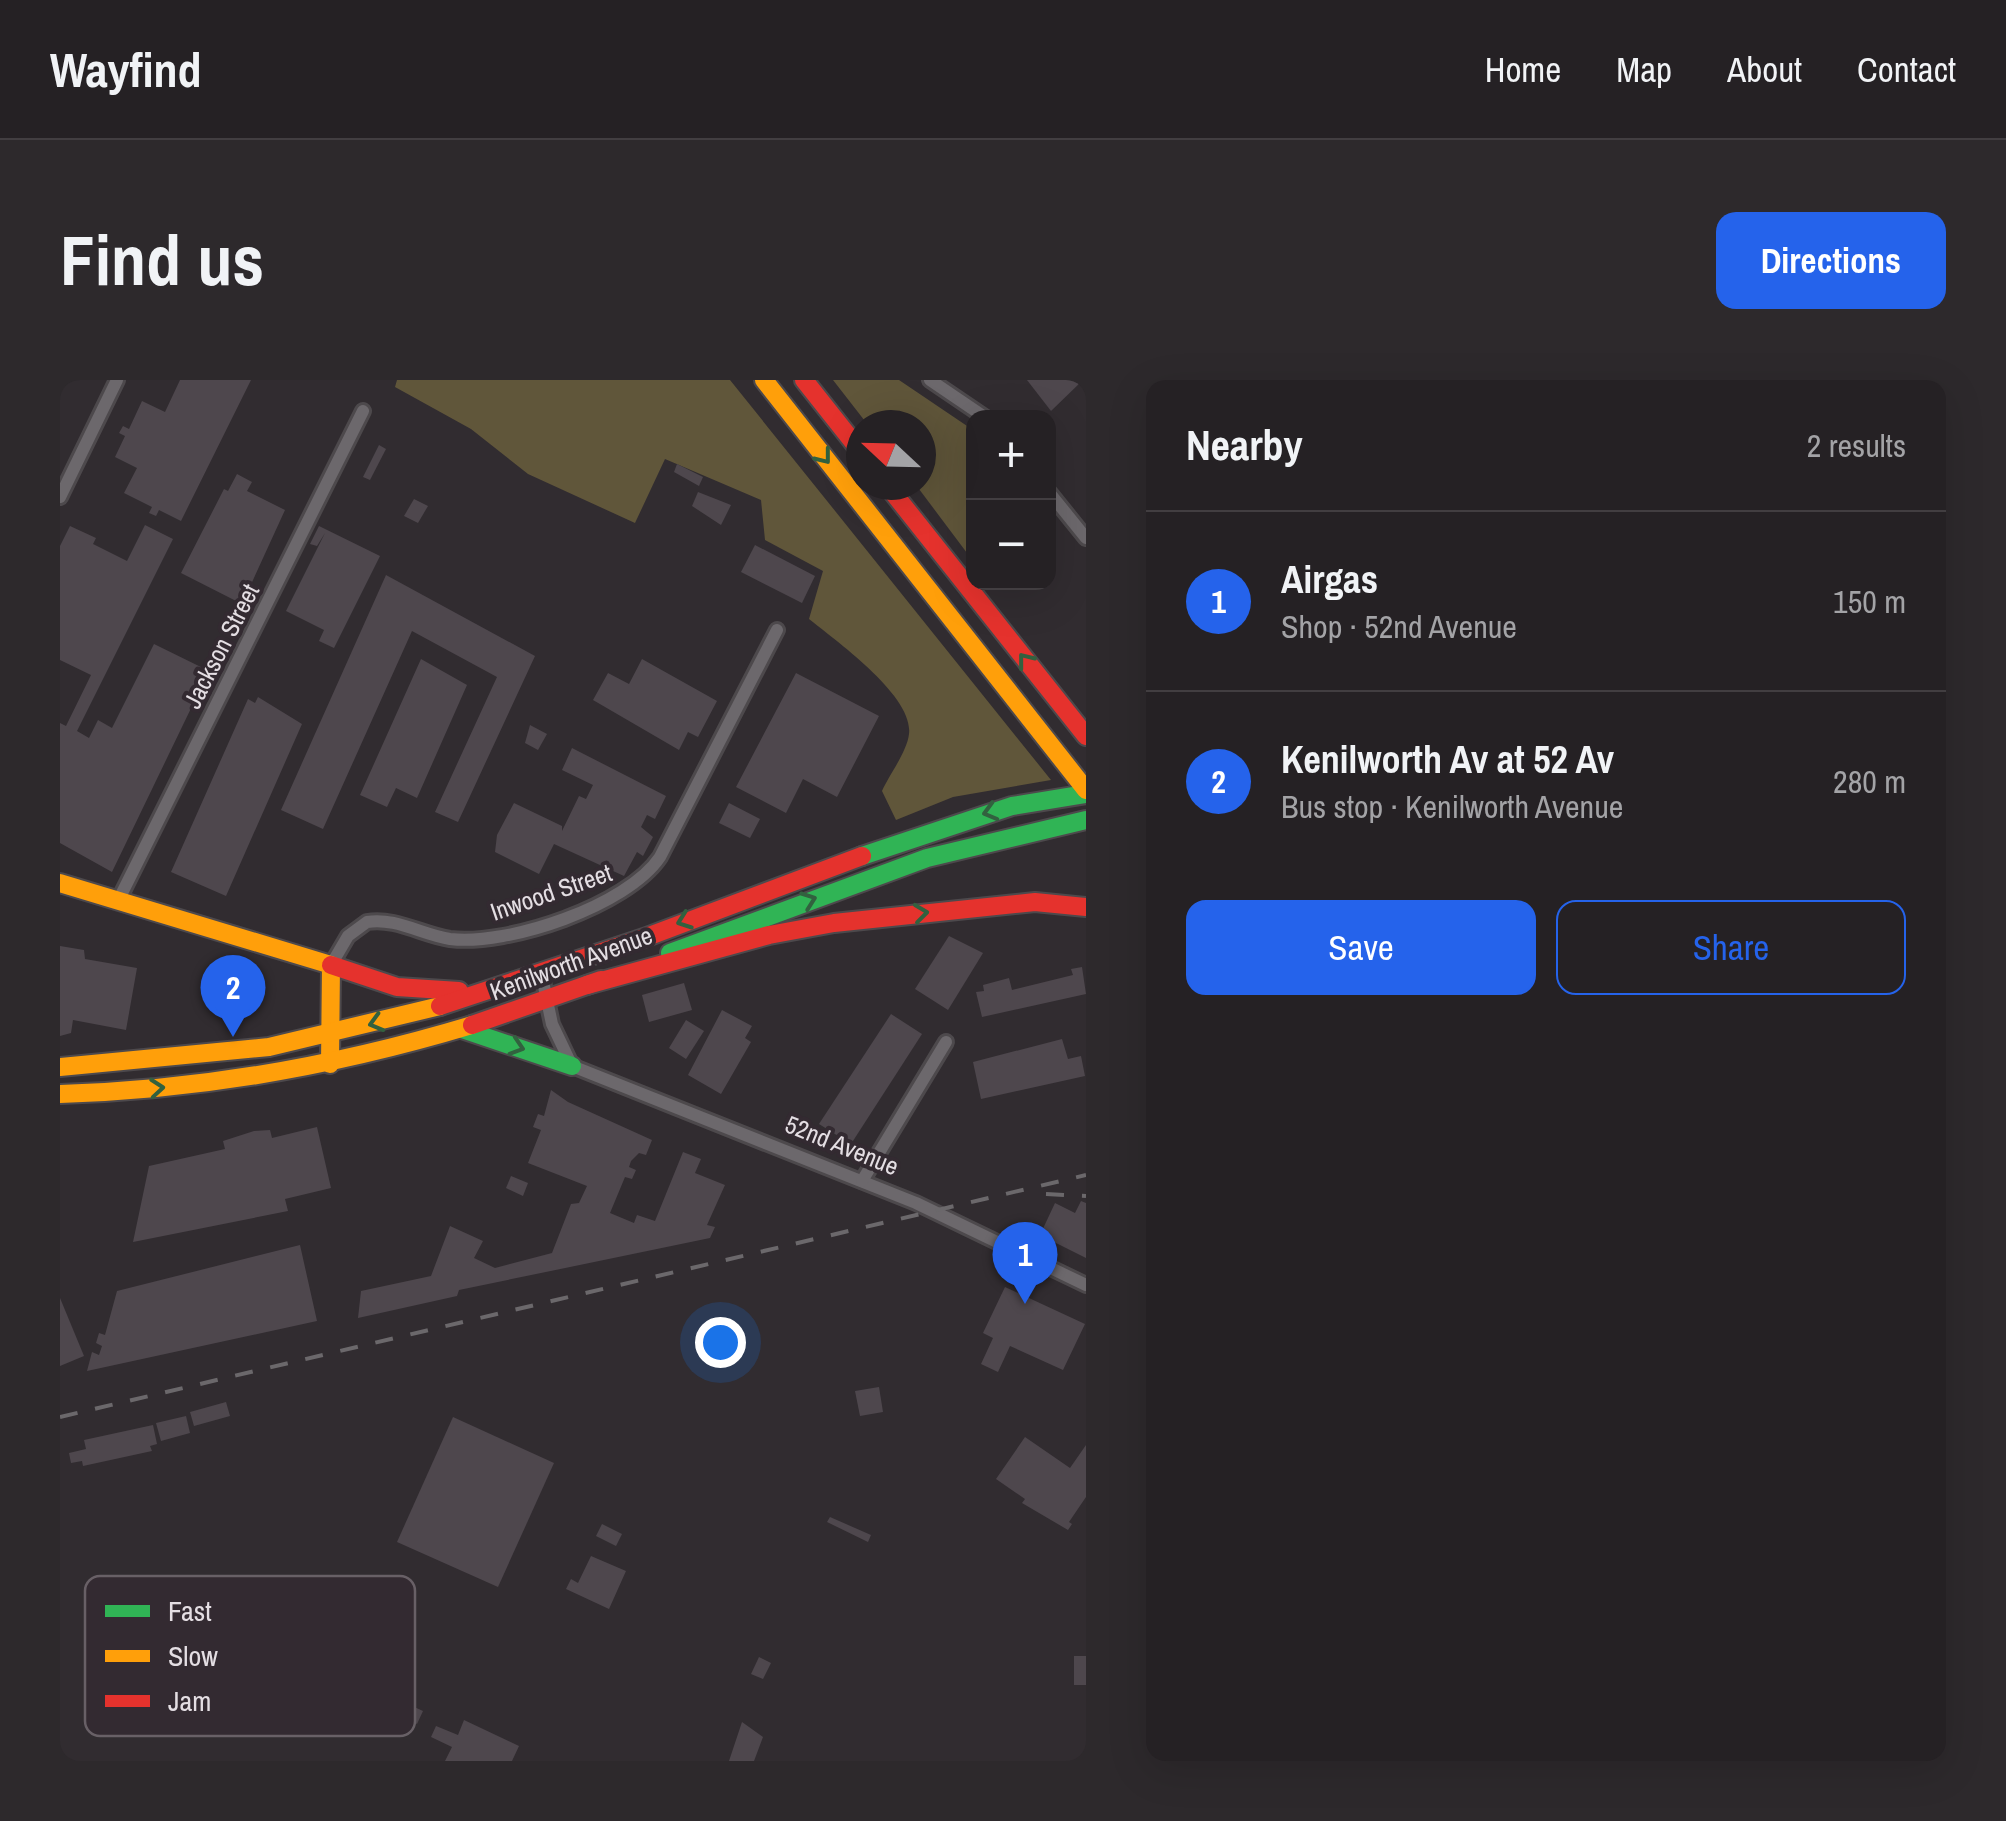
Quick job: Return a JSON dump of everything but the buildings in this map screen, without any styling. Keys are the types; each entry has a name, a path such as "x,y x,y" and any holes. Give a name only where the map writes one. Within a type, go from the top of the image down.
{"main road":[{"path":"764,380 1086,792"},
{"path":"804,380 846,433"},
{"path":"899,500 1086,736"},
{"name":"Kenilworth Avenue","path":"60,1067 184,1058 336,1034 491,991 945,825 1012,806 1086,792"},
{"name":"Kenilworth Avenue","path":"60,1094 168,1088 330,1064 462,1029 929,856 1040,826 1086,820"},
{"path":"60,883 424,992 491,991"},
{"path":"587,985 769,936 834,924 1035,902 1086,907"},
{"path":"330,1064 336,1034 328,994 332,966"},
{"path":"462,1029 572,1066"}],"street":[{"path":"60,497 117,380"},
{"path":"930,380 974,410"},
{"name":"Jackson Street","path":"118,901 363,411"},
{"path":"1055,500 1086,538"},
{"name":"Inwood Street","path":"332,966 348,936 368,922 475,940 537,926 635,886 660,858 777,630"},
{"path":"541,972 552,1024 572,1066"},
{"path":"862,1181 946,1042"},
{"name":"52nd Avenue","path":"572,1066 862,1181 1086,1285"}],"shaded area":[{"path":"397,380 730,380 1051,780 953,797 896,820 882,791 908,741 907,719 887,687 809,619 823,571 765,540 761,500 665,459 635,523 528,474 471,429 395,387"},
{"path":"833,380 899,380 966,425 966,552 927,500 936,500 936,410 856,410"}],"railway":[{"path":"60,1417 1086,1175"},
{"path":"1046,1194 1086,1196"}],"traffic: fast":[{"path":"862,856 1012,806 1086,794"},
{"path":"670,953 927,858 1086,820"},
{"path":"462,1029 572,1066"}],"traffic: slow":[{"path":"764,380 1086,790"},
{"path":"60,883 331,965 330,1064"},
{"path":"60,1067 269,1047 440,1006"},
{"path":"60,1094 165,1087 268,1073 370,1053 472,1025"}],"traffic: jam":[{"path":"804,380 846,433"},
{"path":"899,500 1086,736"},
{"path":"440,1006 644,938 862,856"},
{"path":"587,985 769,935 834,923 1035,902 1086,907"},
{"path":"331,965 397,987 459,991"},
{"path":"472,1025 601,980"}],"place":[{"name":"Kenilworth Av at 52 Av","path":"233,1037"},
{"name":"Airgas","path":"1025,1304"}]}
